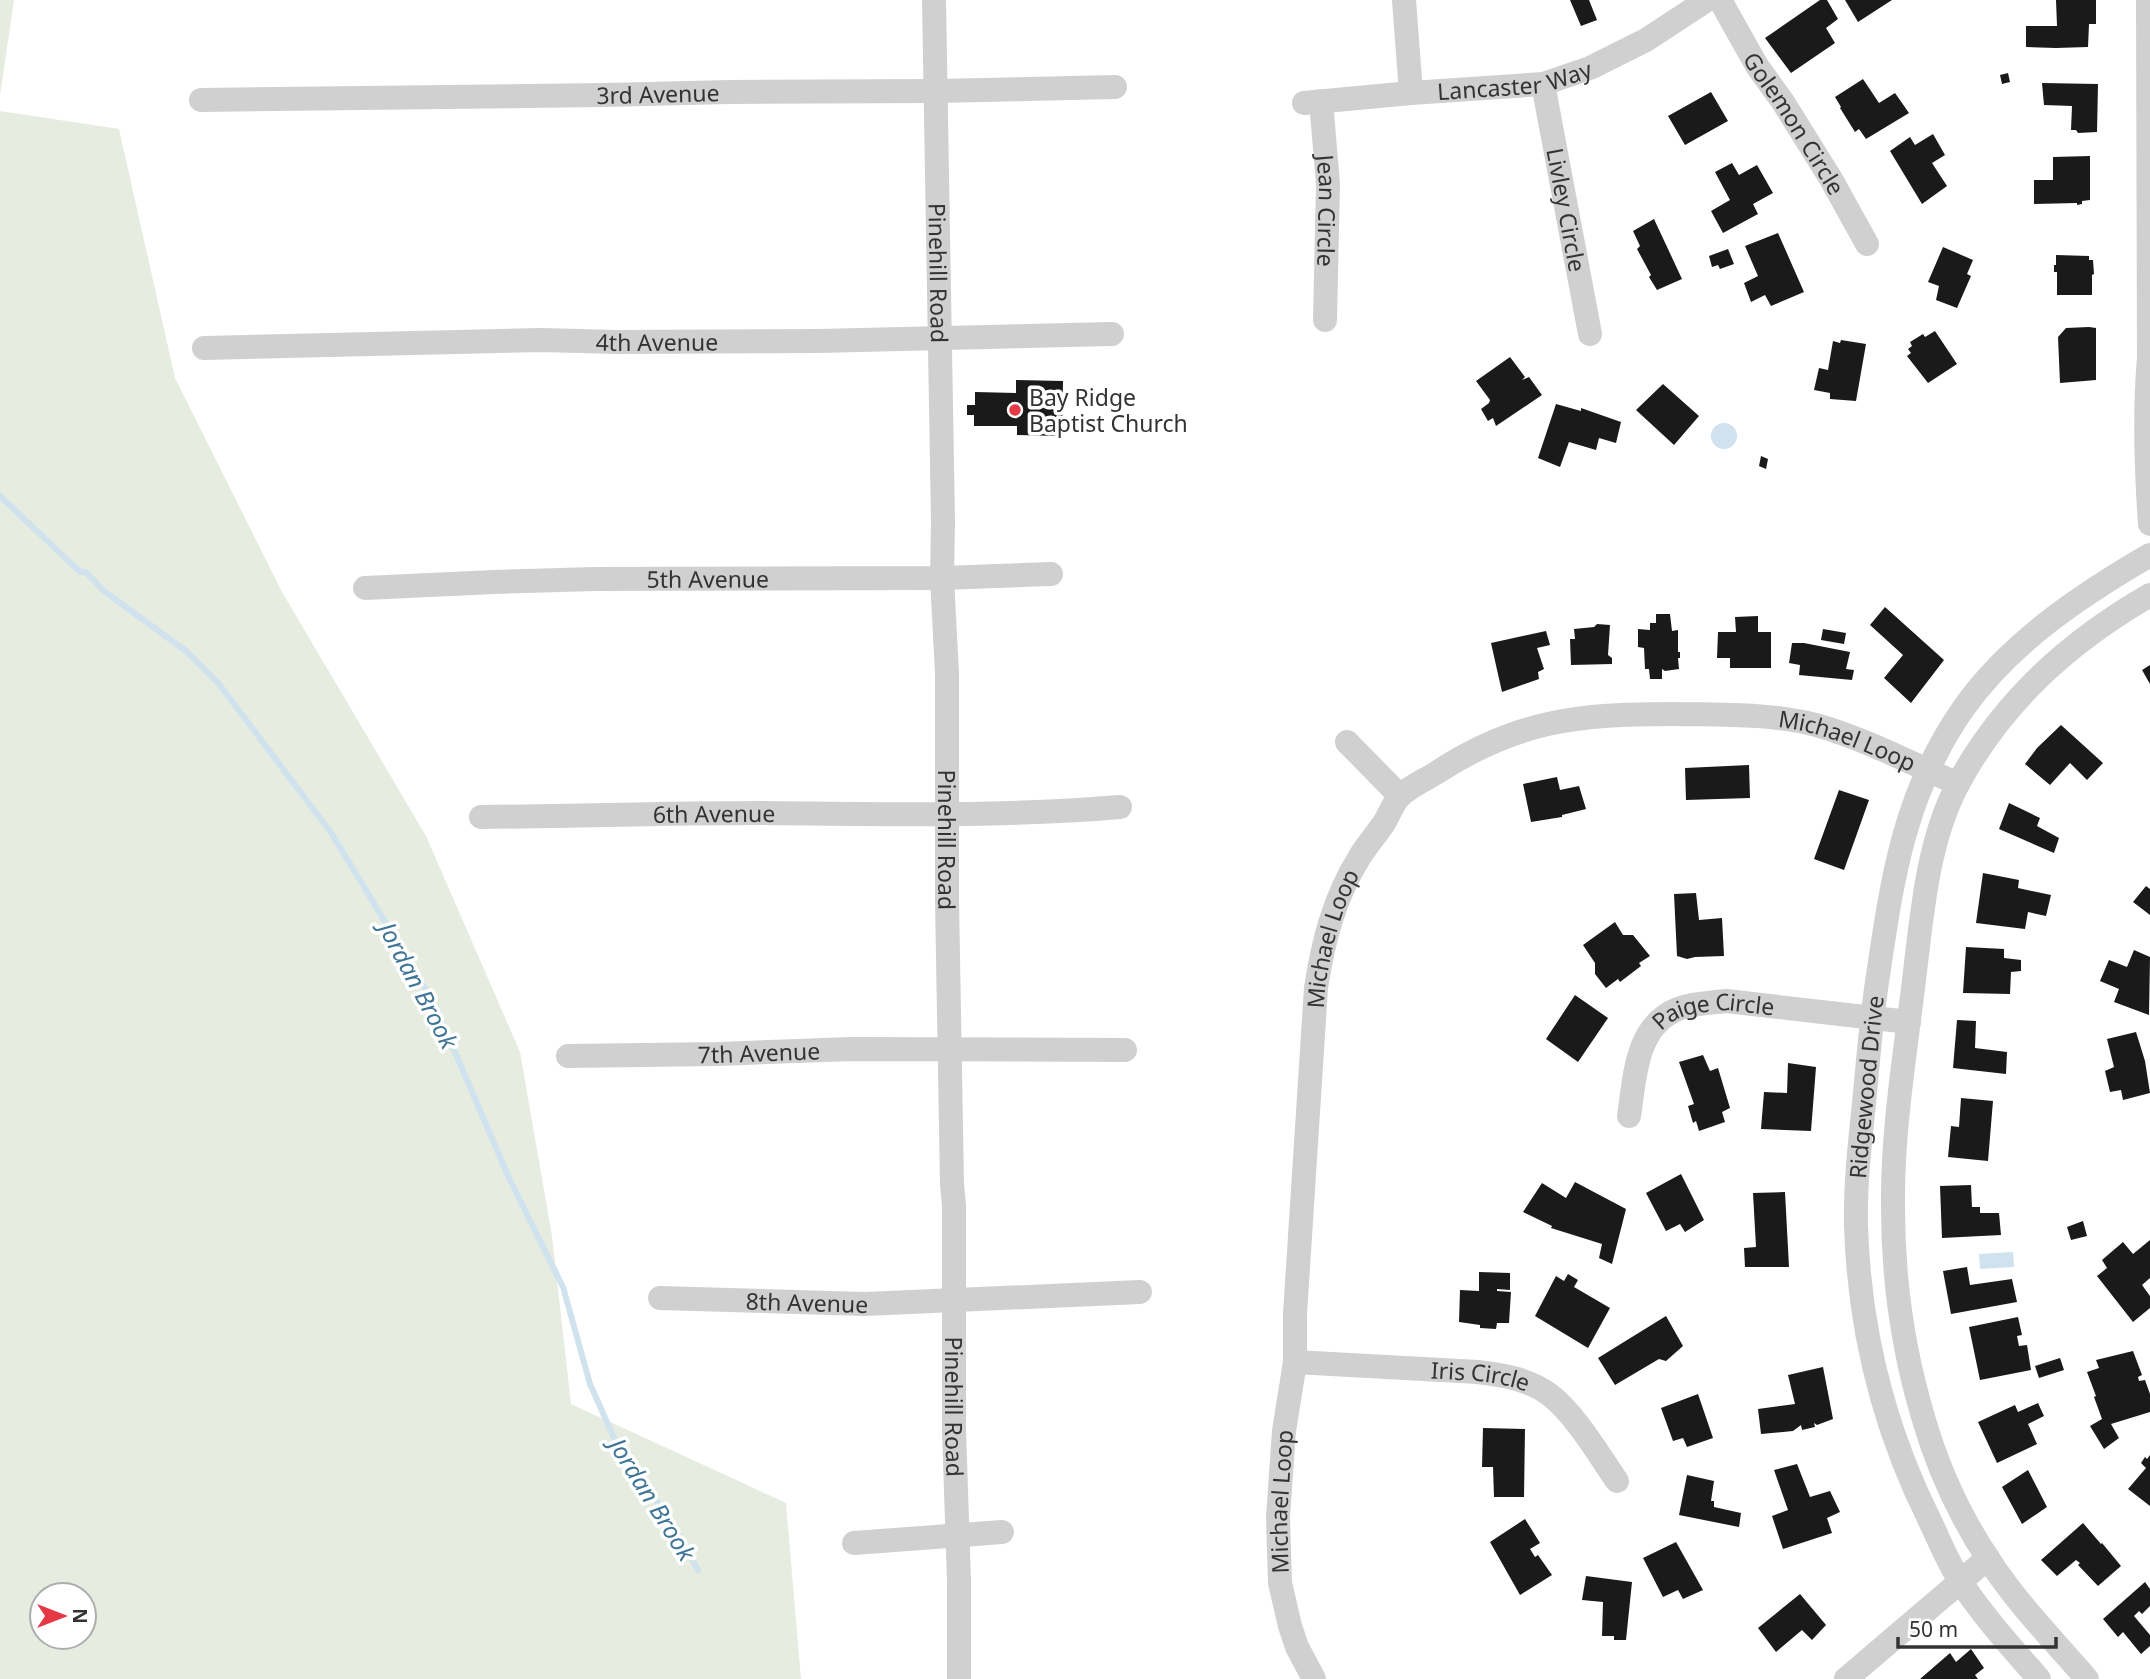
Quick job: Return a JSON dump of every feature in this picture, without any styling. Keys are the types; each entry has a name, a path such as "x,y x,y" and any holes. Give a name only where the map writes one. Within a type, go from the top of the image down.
{"street":[{"name":"Pinehill Road","path":"934,0 942,578 947,674 949,1049 959,1679"},
{"path":"1404,0 1411,93"},
{"name":"Lancaster Way","path":"1312,102 1543,83 1590,68 1646,40 1707,0"},
{"name":"Golemon Circle","path":"1720,0 1756,66 1783,102 1831,179 1867,244"},
{"path":"2148,0 2149,358 2145,400 2150,524"},
{"name":"Livley Circle","path":"1543,83 1590,334"},
{"name":"3rd Avenue","path":"201,100 1115,87"},
{"name":"Jean Circle","path":"1312,102 1328,184 1325,320"},
{"name":"4th Avenue","path":"204,348 541,340 818,341 1112,334"},
{"name":"Ridgewood Drive","path":"2039,1679 1961,1583 1911,1482 1894,1441 1881,1398 1866,1334 1856,1224 1857,1180 1872,1017 1899,850 1927,770 1964,708 1994,672 2065,609 2105,581 2150,555"},
{"name":"5th Avenue","path":"365,589 595,579 942,578 1051,574"},
{"name":"Ridgewood Drive","path":"2087,1679 1988,1558 1958,1504 1924,1421 1903,1335 1897,1291 1894,1161 1928,880 1937,837 1958,784 1987,737 2014,702 2047,668 2082,639 2150,595"},
{"name":"Michael Loop","path":"1314,1679 1297,1647 1280,1583 1278,1517 1284,1431 1295,1362 1295,1314 1316,988 1323,945 1337,902 1357,861 1400,796 1472,751 1517,731 1564,720 1614,714 1714,715 1790,720 1815,725 1863,741 1958,784"},
{"path":"1347,742 1400,796"},
{"name":"6th Avenue","path":"481,817 710,813 947,814 1120,807"},
{"name":"Paige Circle","path":"1629,1116 1637,1064 1644,1041 1657,1023 1677,1009 1700,1003 1726,1002 1909,1022"},
{"name":"7th Avenue","path":"568,1056 852,1049 1125,1049"},
{"name":"8th Avenue","path":"660,1298 865,1304 1140,1292"},
{"name":"Iris Circle","path":"1295,1362 1478,1372 1528,1382 1550,1395 1567,1412 1617,1481"},
{"path":"855,1543 1002,1532"},
{"path":"1846,1679 1988,1558"}],"shaded area":[{"path":"0,0 14,0 0,96"},
{"path":"0,111 119,129 175,378 282,592 426,836 520,1052 552,1236 571,1404 786,1503 801,1679 0,1679"}],"water":[{"path":"1724,423 1733,427 1737,436 1733,445 1724,449 1715,445 1711,436 1715,427"},
{"path":"2013,1252 2014,1267 1980,1269 1979,1254"}],"building":[{"path":"1570,0 1589,0 1597,20 1581,26"},
{"path":"1820,0 1827,0 1838,19 1826,28 1835,43 1791,73 1765,38"},
{"path":"1845,0 1892,0 1858,22"},
{"path":"2056,0 2096,0 2096,24 2089,24 2088,47 2026,47 2026,26 2057,26"},
{"path":"2008,73 2010,82 2002,84 2000,75"},
{"path":"1863,79 1879,103 1895,93 1909,113 1866,139 1859,129 1855,132 1835,97"},
{"path":"2042,83 2098,84 2097,132 2078,133 2071,130 2072,106 2044,105"},
{"path":"1711,92 1728,121 1685,145 1668,116"},
{"path":"1933,134 1945,155 1932,163 1947,186 1922,204 1890,151 1910,137 1915,145"},
{"path":"2090,156 2090,200 2077,205 2034,204 2034,180 2053,180 2053,157"},
{"path":"1732,163 1739,175 1757,165 1773,193 1753,204 1758,214 1723,233 1711,211 1730,200 1715,172"},
{"path":"1654,219 1682,279 1657,290 1637,249 1640,246 1633,231"},
{"path":"1778,233 1804,292 1771,306 1765,295 1751,302 1744,283 1758,276 1745,246"},
{"path":"1943,247 1973,260 1967,274 1971,276 1957,308 1936,300 1939,286 1928,282"},
{"path":"1728,249 1734,264 1720,269 1718,265 1712,267 1709,256"},
{"path":"2056,255 2089,256 2089,260 2093,260 2092,295 2057,295 2057,272 2054,272"},
{"path":"2066,328 2096,328 2096,380 2060,383 2058,337"},
{"path":"1935,331 1957,364 1928,383 1907,356 1911,353 1908,349 1912,346 1910,342"},
{"path":"1841,340 1866,344 1856,401 1830,399 1830,393 1814,390 1819,368 1828,370 1833,341 1840,343"},
{"path":"1510,357 1525,377 1522,380 1529,377 1542,395 1496,426 1493,418 1488,421 1481,409 1490,400 1476,381"},
{"name":"Bay Ridge Baptist Church","path":"1016,380 1063,381 1062,436 1017,435 1017,426 974,426 974,415 967,415 967,405 975,405 975,392 1016,393"},
{"path":"1663,384 1699,416 1674,445 1636,410"},
{"path":"1556,404 1581,411 1581,408 1621,422 1616,443 1599,438 1596,450 1569,442 1560,467 1538,458"},
{"path":"1761,456 1768,459 1766,469 1759,466"},
{"path":"1885,607 1944,660 1911,703 1884,678 1903,655 1870,625"},
{"path":"1656,614 1670,614 1672,631 1678,630 1679,669 1662,669 1662,679 1650,679 1649,669 1645,669 1644,648 1638,647 1638,629 1650,630 1650,623 1656,623"},
{"path":"1758,616 1758,632 1771,632 1771,668 1730,668 1730,658 1717,658 1718,632 1736,632 1735,617"},
{"path":"1597,624 1610,625 1608,655 1612,658 1612,664 1571,665 1570,639 1575,639 1574,629 1594,627"},
{"path":"1823,629 1846,633 1844,644 1821,640"},
{"path":"1546,631 1550,645 1537,648 1544,669 1538,672 1539,679 1502,692 1491,643"},
{"path":"1792,643 1850,652 1846,669 1854,670 1852,680 1799,675 1800,665 1789,663"},
{"path":"2150,665 2150,684 2142,670"},
{"path":"2061,725 2103,763 2087,780 2070,763 2050,785 2025,764"},
{"path":"1749,765 1750,798 1686,800 1685,768"},
{"path":"1557,777 1560,790 1579,786 1586,809 1562,817 1531,822 1523,784"},
{"path":"1839,790 1869,800 1844,870 1814,859"},
{"path":"2009,803 2040,818 2037,826 2059,838 2054,853 1999,829"},
{"path":"1983,873 2019,880 2018,888 2051,895 2046,916 2028,912 2025,929 1976,923"},
{"path":"2146,886 2150,889 2150,915 2133,902"},
{"path":"1696,893 1699,920 1722,918 1724,956 1687,959 1677,956 1674,894"},
{"path":"1615,922 1623,935 1633,935 1650,956 1620,982 1618,979 1606,988 1595,974 1595,963 1583,945"},
{"path":"1966,947 2004,949 2004,958 2021,960 2021,971 2011,972 2010,994 1963,993"},
{"path":"2134,950 2150,957 2149,1015 2114,1002 2119,989 2100,981 2109,960 2127,967"},
{"path":"1575,995 1608,1018 1578,1062 1546,1039"},
{"path":"1957,1020 1976,1021 1975,1048 2007,1052 2006,1074 1953,1068"},
{"path":"2136,1032 2145,1061 2150,1093 2123,1100 2121,1090 2110,1092 2105,1071 2114,1067 2107,1039"},
{"path":"1703,1055 1710,1071 1718,1068 1730,1108 1722,1112 1725,1122 1699,1131 1696,1121 1693,1123 1688,1106 1694,1104 1679,1062"},
{"path":"1788,1063 1816,1067 1811,1131 1761,1129 1764,1092 1787,1093"},
{"path":"1961,1098 1993,1101 1988,1161 1948,1157 1951,1126 1959,1127"},
{"path":"1681,1174 1704,1220 1685,1232 1680,1224 1666,1231 1646,1193"},
{"path":"1575,1182 1626,1209 1612,1264 1599,1258 1602,1244 1551,1228 1552,1226 1523,1212 1542,1183 1566,1198"},
{"path":"1971,1185 1972,1207 1980,1207 1980,1213 1999,1213 2001,1235 1942,1238 1940,1186"},
{"path":"1785,1192 1789,1267 1745,1267 1744,1248 1756,1247 1753,1193"},
{"path":"2083,1221 2087,1236 2071,1240 2067,1227"},
{"path":"2150,1240 2150,1278 2142,1285 2150,1296 2150,1308 2133,1322 2097,1276 2107,1268 2102,1260 2123,1242 2133,1254"},
{"path":"1967,1267 1970,1285 2012,1279 2017,1302 1951,1314 1943,1271"},
{"path":"1479,1272 1510,1273 1510,1290 1497,1289 1511,1292 1509,1323 1497,1323 1496,1329 1459,1322 1460,1290 1479,1291"},
{"path":"1568,1274 1578,1280 1574,1287 1610,1308 1588,1348 1535,1316 1556,1276 1564,1281"},
{"path":"1666,1316 1683,1346 1666,1361 1659,1359 1615,1385 1598,1358"},
{"path":"2018,1317 2022,1335 2017,1336 2019,1346 2027,1345 2031,1370 1980,1380 1969,1327"},
{"path":"2133,1351 2142,1375 2138,1377 2139,1381 2145,1380 2150,1394 2150,1412 2111,1424 2119,1438 2104,1449 2090,1426 2102,1419 2087,1372 2099,1368 2096,1360"},
{"path":"2060,1358 2064,1370 2039,1378 2035,1366"},
{"path":"1823,1367 1833,1419 1817,1425 1814,1423 1815,1427 1802,1430 1801,1425 1793,1431 1761,1434 1758,1409 1795,1404 1788,1375"},
{"path":"1698,1394 1713,1438 1687,1447 1683,1438 1673,1441 1661,1408"},
{"path":"2038,1403 2044,1416 2028,1424 2037,1444 1997,1463 1978,1422 2015,1405 2018,1412"},
{"path":"1483,1428 1525,1429 1524,1497 1494,1497 1493,1467 1482,1467"},
{"path":"2150,1455 2150,1506 2128,1489 2146,1468 2141,1463"},
{"path":"1797,1464 1810,1497 1830,1491 1840,1512 1827,1518 1832,1533 1783,1549 1772,1516 1788,1510 1774,1470"},
{"path":"2028,1470 2047,1507 2022,1524 2002,1487"},
{"path":"1687,1475 1714,1481 1711,1501 1714,1501 1714,1507 1741,1513 1739,1527 1679,1515"},
{"path":"1525,1519 1540,1543 1530,1549 1535,1557 1538,1555 1552,1575 1520,1595 1490,1542"},
{"path":"2083,1523 2121,1566 2098,1586 2076,1560 2057,1576 2041,1560"},
{"path":"1676,1542 1703,1590 1683,1599 1678,1590 1663,1597 1643,1558"},
{"path":"1586,1576 1632,1582 1626,1640 1602,1636 1603,1602 1582,1600"},
{"path":"2145,1582 2150,1589 2150,1606 2142,1614 2139,1611 2134,1616 2150,1635 2150,1646 2141,1654 2123,1632 2118,1637 2103,1619"},
{"path":"1800,1594 1826,1625 1812,1640 1802,1630 1776,1652 1758,1628"},
{"path":"1971,1649 1984,1668 1975,1675 1978,1679 1920,1679 1950,1653 1956,1662"}],"waterway":[{"name":"Jordan Brook","path":"0,496 80,572 86,572 104,591 186,651 219,684 332,834 434,1003 509,1178 563,1287 590,1384 619,1449 673,1524 698,1570"}],"place":[{"name":"Bay Ridge Baptist Church","path":"1015,410"}]}
